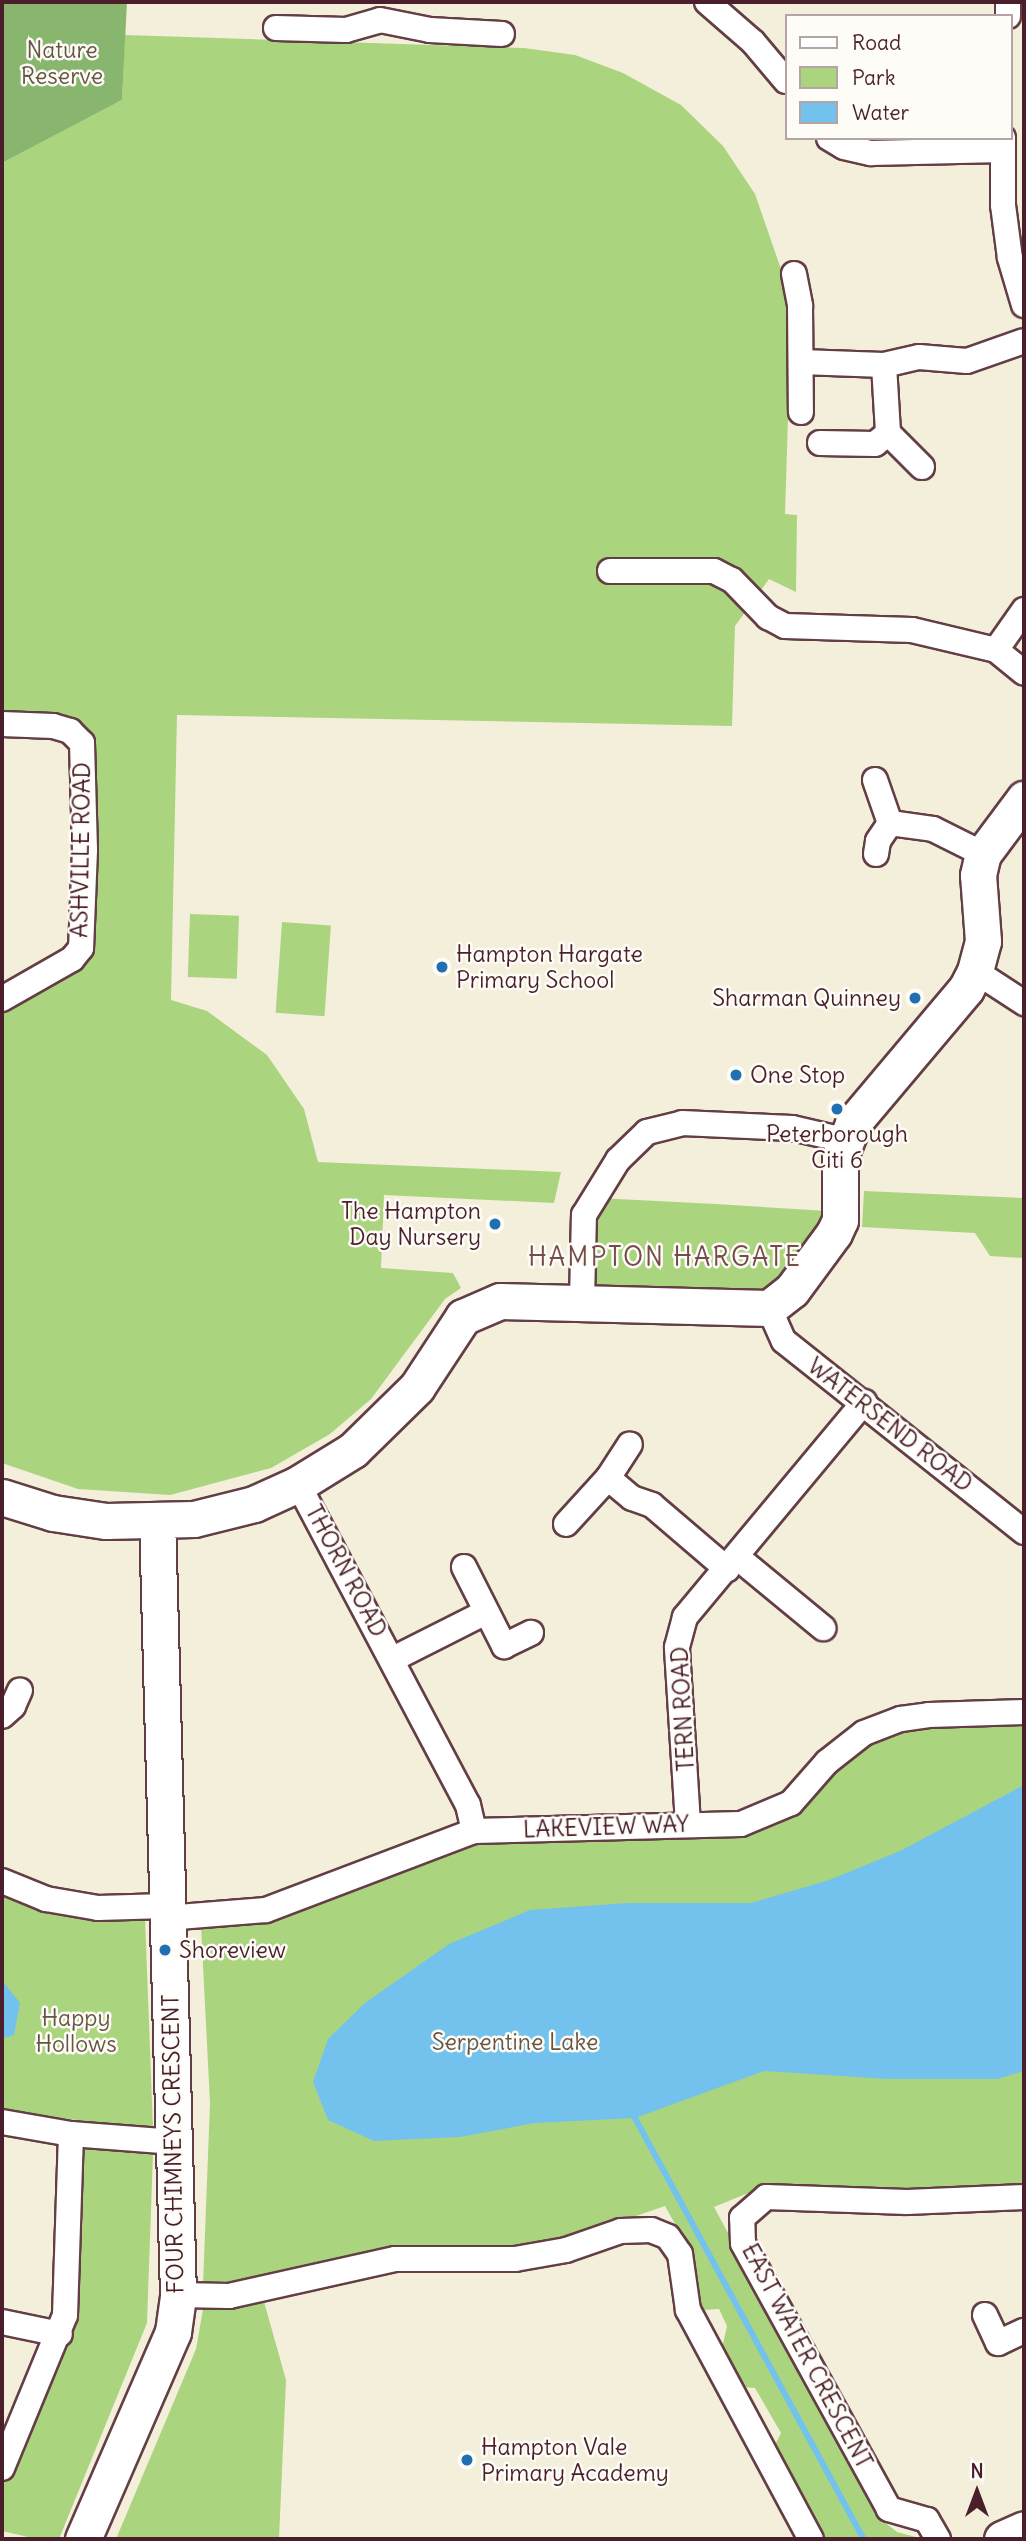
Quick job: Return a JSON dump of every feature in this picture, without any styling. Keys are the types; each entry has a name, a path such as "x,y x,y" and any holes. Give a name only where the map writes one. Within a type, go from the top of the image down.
{"street":[{"path":"707,2 777,65 785,79"},
{"path":"276,28 346,30 404,12 430,30 502,34"},
{"path":"832,140 844,147 872,153 1003,144 1010,258 1024,305"},
{"path":"794,274 801,362 801,412"},
{"path":"801,362 884,365 919,357 967,360 1024,341"},
{"path":"884,365 888,433 922,467"},
{"path":"820,443 876,444 888,433"},
{"path":"610,571 714,571 732,580 768,617 785,626 912,630 996,650 1024,673"},
{"path":"996,650 1024,610"},
{"name":"ASHVILLE ROAD","path":"2,724 53,726 70,731 82,744 85,850 81,948 72,959 2,999"},
{"path":"875,780 890,823"},
{"path":"2,1497 53,1513 106,1521 157,1521 231,1511 298,1484 353,1450 387,1420 417,1387 463,1317 500,1301 582,1301 769,1308 792,1290 834,1233 840,1220 844,1140 966,989 975,971 983,941 978,874 983,854 1024,799"},
{"path":"876,854 878,841 890,823"},
{"path":"890,823 933,829 983,854"},
{"path":"975,971 1024,1003"},
{"path":"582,1301 584,1215 618,1160 647,1132 682,1123 792,1128 844,1140"},
{"name":"WATERSEND ROAD","path":"769,1308 784,1341 1024,1532"},
{"name":"TERN ROAD","path":"688,1824 677,1647 685,1617 864,1402"},
{"path":"566,1524 608,1478 630,1444"},
{"path":"608,1478 632,1498 652,1505 823,1628"},
{"name":"THORN ROAD","path":"298,1484 468,1805 474,1831"},
{"name":"FOUR CHIMNEYS CRESCENT","path":"83,2539 173,2332 177,2295 175,2142 166,1912 167,1775 157,1521"},
{"path":"464,1567 504,1646 531,1633"},
{"name":"THORN ROAD","path":"393,1659 486,1612"},
{"path":"2,1716 13,1706 20,1690"},
{"name":"LAKEVIEW WAY","path":"2,1881 46,1899 98,1908 166,1912 266,1910 474,1831 741,1824 769,1816 791,1803 827,1762 864,1732 901,1719 1024,1712"},
{"path":"2,2122 71,2134 175,2142"},
{"path":"2,2468 60,2334 65,2315 71,2134"},
{"name":"EAST WATER CRESCENT","path":"938,2539 927,2520 888,2509 743,2243 741,2218 766,2197 907,2202 1024,2197"},
{"path":"177,2295 229,2296 396,2259 515,2259 566,2250 621,2231 651,2230 668,2237 680,2254 688,2310 811,2539"},
{"path":"985,2315 998,2343 1024,2331"},
{"path":"2,2322 60,2334"},
{"path":"1002,2539 1024,2529"}],"green space":[{"name":"Nature Reserve","path":"2,2 127,2 122,100 2,163"},
{"path":"125,35 524,48 575,55 623,73 681,105 723,146 755,194 781,269 791,322 785,514 797,515 796,592 769,579 735,626 732,726 177,715 171,1000 207,1011 267,1055 304,1109 318,1162 561,1172 554,1203 384,1195 381,1268 453,1273 461,1288 445,1299 371,1399 330,1434 271,1468 170,1495 78,1489 2,1463 2,1010 52,977 90,961 93,745 2,715 2,163 122,100"},
{"path":"190,914 239,916 237,979 188,977"},
{"path":"282,922 331,925 325,1016 276,1013"},
{"path":"864,1191 1024,1198 1024,1258 990,1256 975,1233 862,1227"},
{"path":"598,1198 827,1211 821,1237 774,1291 598,1289 593,1280"},
{"name":"Serpentine Lake","path":"1024,1721 1024,2187 951,2192 758,2189 714,2207 883,2521 897,2532 923,2539 821,2539 773,2449 781,2433 755,2388 742,2387 722,2348 727,2326 719,2309 702,2310 691,2290 688,2247 665,2206 569,2239 510,2250 374,2251 253,2283 203,2285 210,2103 201,1926 282,1915 356,1889 431,1853 477,1840 725,1834 875,1737 909,1725"},
{"name":"Happy Hollows","path":"2,1891 145,1917 153,2129 2,2111"},
{"path":"82,2148 153,2154 147,2323 59,2539 37,2539 2,2531 2,2481 12,2472 72,2326"},
{"path":"263,2298 286,2380 279,2539 116,2539 196,2349 204,2304"}],"water":[{"name":"Serpentine Lake","path":"1024,1785 1024,2071 997,2079 888,2079 764,2071 635,2118 535,2123 460,2137 374,2141 328,2120 313,2082 328,2039 365,2003 449,1944 530,1910 628,1903 751,1903 829,1880 900,1851"},
{"name":"Happy Hollows","path":"2,1980 20,2003 14,2035 2,2039"}],"waterway":[{"path":"635,2118 864,2539"}],"place":[{"name":"Hampton Hargate Primary School","path":"442,967"},
{"name":"Sharman Quinney","path":"915,998"},
{"name":"One Stop","path":"736,1075"},
{"name":"Peterborough Citi 6","path":"837,1109"},
{"name":"The Hampton Day Nursery","path":"495,1224"},
{"name":"Shoreview","path":"165,1950"},
{"name":"Hampton Vale Primary Academy","path":"467,2460"}],"district":[{"name":"HAMPTON HARGATE","path":"665,1257"}]}
